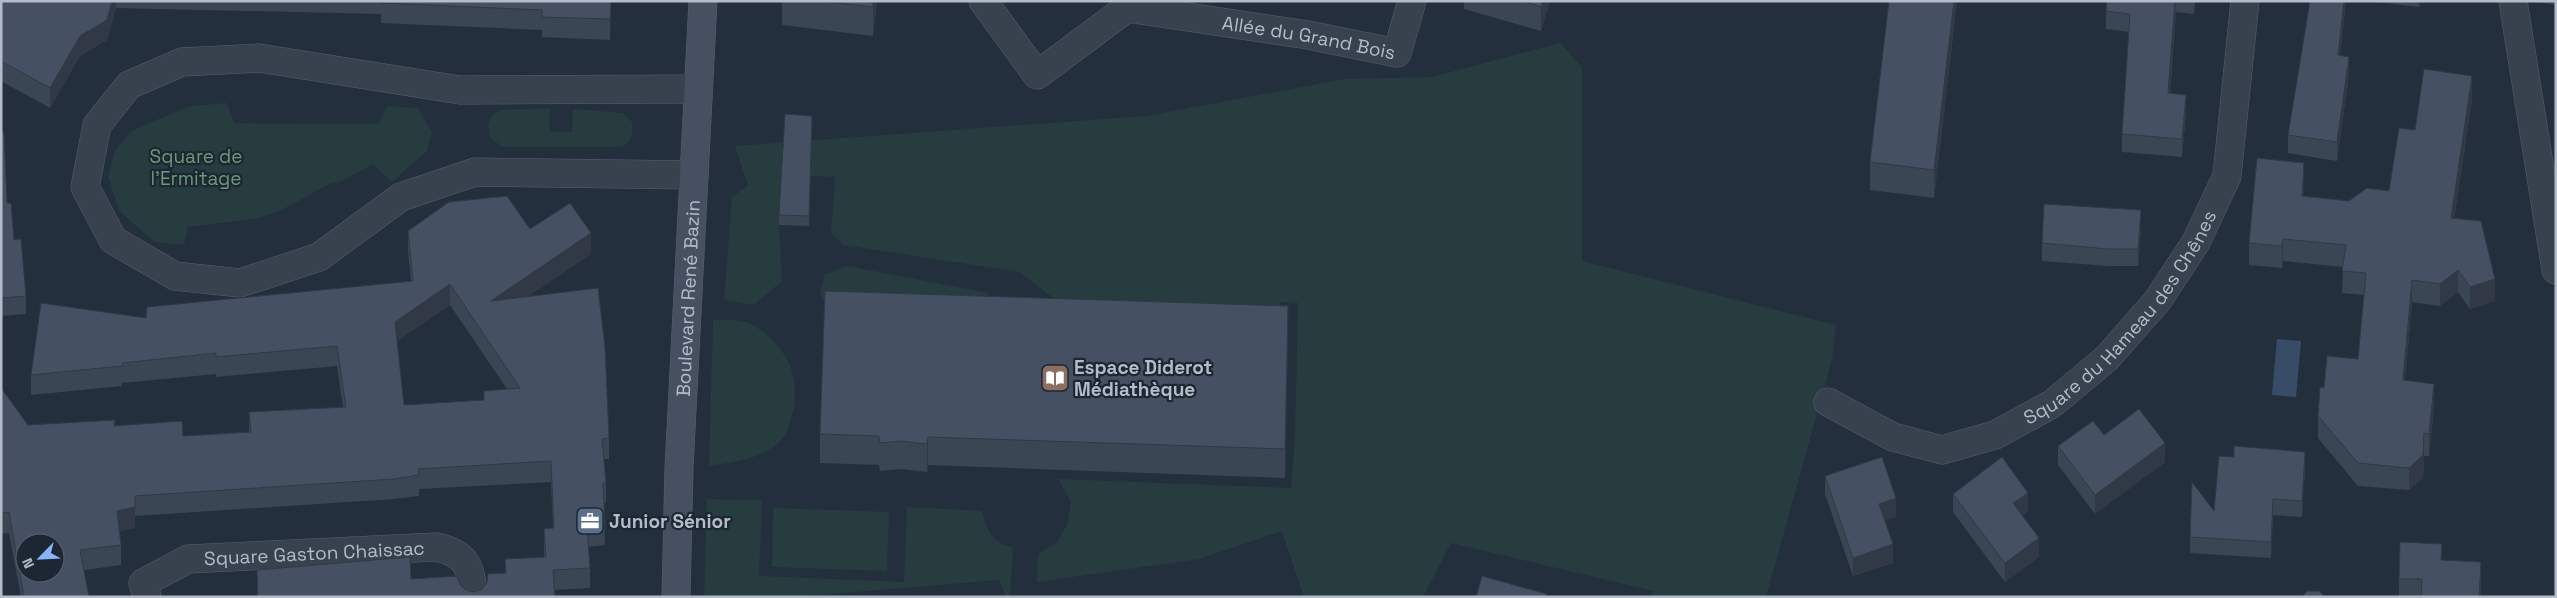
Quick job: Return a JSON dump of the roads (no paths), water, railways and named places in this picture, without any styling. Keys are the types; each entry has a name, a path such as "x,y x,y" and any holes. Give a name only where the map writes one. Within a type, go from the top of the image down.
{"main road":[{"name":"Boulevard René Bazin","path":"676,597 680,493 679,468 703,1"}],"street":[{"name":"Allée du Grand Bois","path":"983,1 1037,75 1128,8 1192,9 1308,35 1397,52 1412,1"},
{"name":"Square du Hameau des Chênes","path":"1828,402 1893,438 1942,450 1995,435 2052,404 2107,358 2163,292 2196,242 2226,176 2244,1"},
{"path":"2513,1 2556,270"},
{"path":"694,176 475,172 401,198 319,257 240,284 175,276 113,240 85,187 96,126 129,85 182,62 259,58 460,90 698,89"},
{"name":"Square Gaston Chaissac","path":"147,597 142,582 188,559 436,547 454,550 464,560 473,576 474,597"}],"water":[{"path":"2277,339 2301,341 2296,397 2272,395"}],"place":[{"name":"Espace Diderot Médiathèque","path":"1055,378"},
{"name":"Junior Sénior","path":"590,521"}],"park label":[{"name":"Square de l'Ermitage","path":"196,167"}]}
